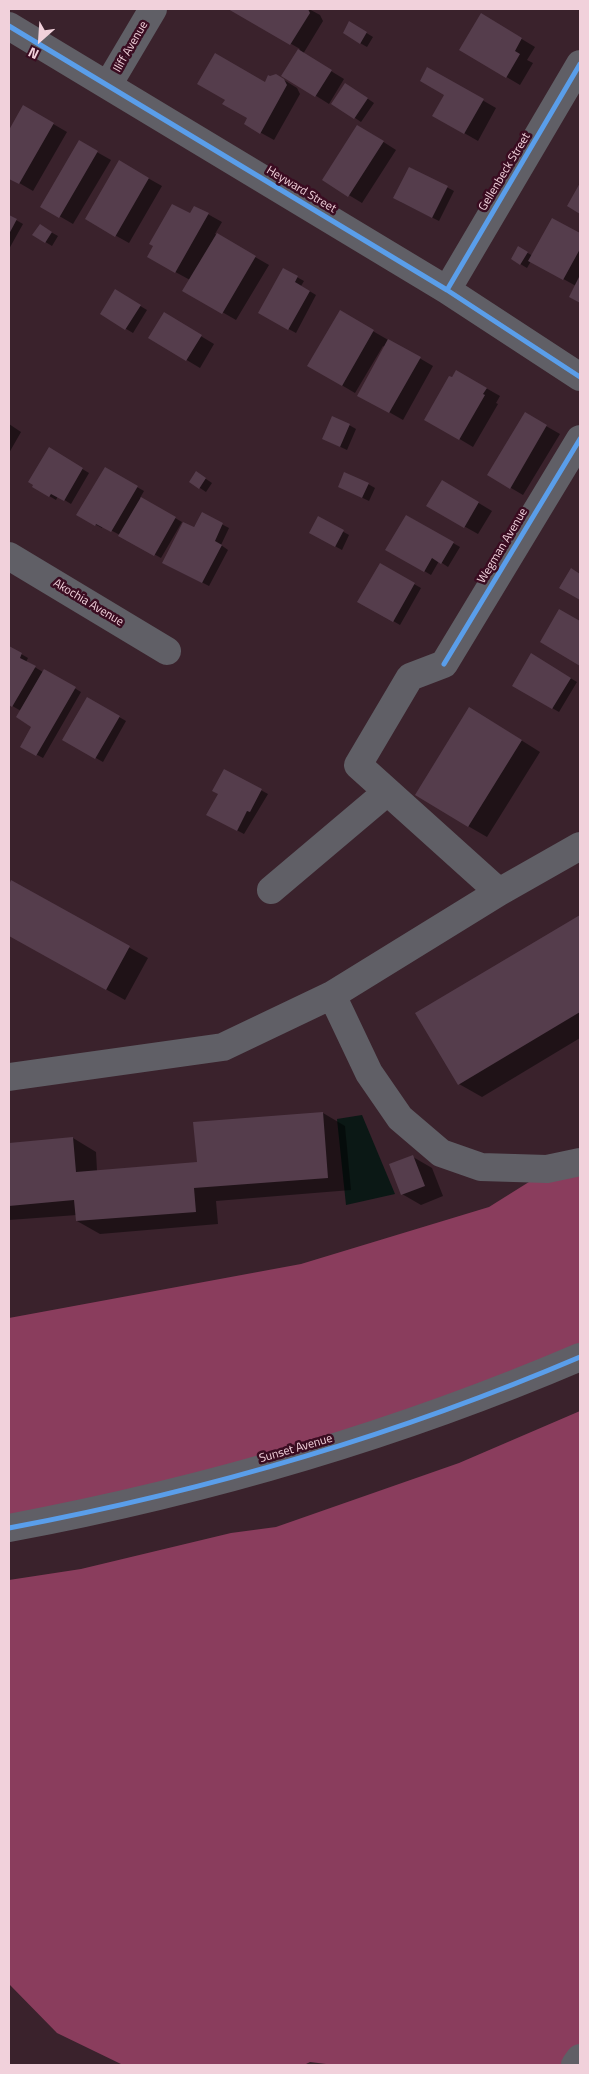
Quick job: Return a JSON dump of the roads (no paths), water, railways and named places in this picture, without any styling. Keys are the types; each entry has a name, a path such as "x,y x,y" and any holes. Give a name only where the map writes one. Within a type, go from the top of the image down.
{"street":[{"name":"Iliff Avenue","path":"108,85 153,9"},
{"name":"Heyward Street","path":"9,26 447,290 580,377"},
{"name":"Gellenbeck Street","path":"447,290 580,64"},
{"name":"Wegman Avenue","path":"387,792 358,765 410,677 444,664 580,440"},
{"name":"Akochia Avenue","path":"9,556 167,651"},
{"path":"271,890 387,792 498,892"},
{"path":"9,1077 222,1047 332,995 498,892 580,846"},
{"path":"332,995 369,1073 379,1088 400,1118 441,1153 481,1167 547,1169 580,1162"},
{"name":"Sunset Avenue","path":"9,1528 68,1517 217,1483 364,1439 508,1388 580,1357"},
{"path":"575,2065 580,2058"}]}
